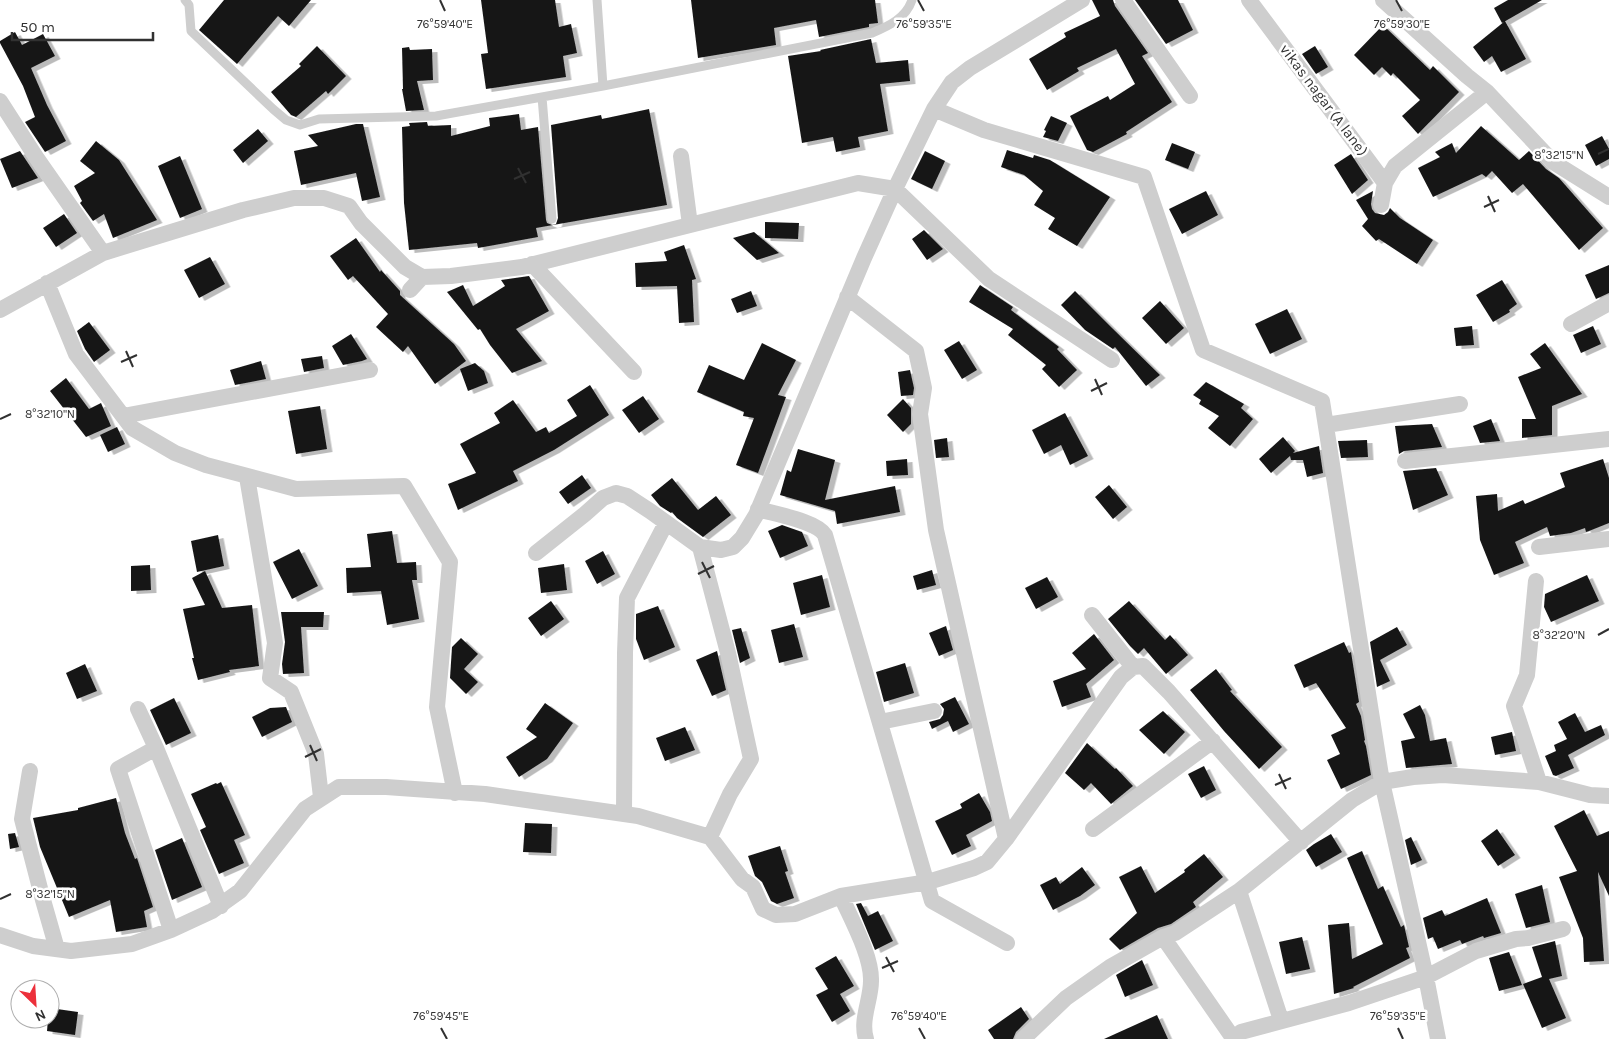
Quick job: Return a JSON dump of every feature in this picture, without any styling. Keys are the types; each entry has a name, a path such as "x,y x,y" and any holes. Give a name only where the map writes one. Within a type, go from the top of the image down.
{"street":[{"path":"536,553 603,498 616,493 627,496 700,547 721,550 733,546 742,538 758,509 847,297 895,189 934,109 952,82 970,68 1082,0"},
{"path":"1124,0 1190,96"},
{"name":"vikas nagar (A lane)","path":"1249,0 1385,183"},
{"path":"1383,0 1487,92 1553,162 1609,197"},
{"path":"1381,205 1385,183 1395,166 1487,92"},
{"path":"0,101 36,158 103,253"},
{"path":"934,109 984,130 1144,178 1204,350 1322,401 1382,782 1438,1039"},
{"path":"681,156 690,225"},
{"path":"0,310 103,253 243,210 294,198 324,198 349,206 361,223 405,267 422,277 451,276 532,264 858,183 895,189 989,279 1112,360"},
{"path":"532,264 634,372"},
{"path":"410,290 422,277"},
{"path":"46,283 76,354 132,428 175,453 206,466 296,489 404,486 450,562 437,707 455,793"},
{"path":"847,297 916,351 924,388 920,414 936,530 1006,839"},
{"path":"1571,324 1609,303"},
{"path":"123,416 370,370"},
{"path":"1326,425 1460,404"},
{"path":"1406,461 1609,439"},
{"path":"247,477 275,643 270,678 291,692 316,754 321,798"},
{"path":"758,509 813,525 825,534 932,901 1007,943"},
{"path":"624,814 625,652 628,598 666,523"},
{"path":"1539,547 1609,538"},
{"path":"700,547 728,653 752,759 730,794 710,837"},
{"path":"1536,581 1527,675 1514,706 1539,782"},
{"path":"1092,615 1133,667"},
{"path":"0,935 33,946 71,951 132,944 171,930 221,906 240,891 305,808 339,787 386,787 485,794 638,816 710,837 742,879 753,887 763,909 776,915 795,914 841,896 928,882 974,868 987,862 1006,839 1121,677 1133,667 1143,666 1170,692 1301,842"},
{"path":"138,709 221,906"},
{"path":"880,722 934,711"},
{"path":"1093,829 1213,741"},
{"path":"156,748 118,769 171,930"},
{"path":"30,771 22,819 58,949"},
{"path":"1023,1039 1066,998 1110,967 1163,936 1175,933 1239,891 1352,800 1382,782 1442,775 1539,782 1590,795 1609,796"},
{"path":"1239,891 1281,1020"},
{"path":"841,896 869,962 871,981 864,1025 866,1039"},
{"path":"1163,936 1233,1038 1241,1032 1349,1003 1426,977 1476,951 1563,929"}],"lane":[{"path":"185,0 189,5 191,31 272,109 286,120 300,125 319,119 436,116 603,86 872,33 888,26 906,14 912,0"},
{"path":"597,0 603,86"},
{"path":"542,97 552,219"}],"building":[{"path":"224,0 311,0 289,26 278,16 237,64 199,30"},
{"path":"481,0 555,0 559,27 571,24 577,53 563,56 566,77 486,89 481,54 488,53"},
{"path":"691,0 875,0 878,23 869,24 869,27 819,37 816,20 774,28 776,45 698,58"},
{"path":"1092,0 1113,0 1115,6 1148,53 1142,56 1172,102 1126,132 1127,134 1093,152 1087,150 1070,116 1108,96 1110,100 1135,84 1116,49 1077,68 1079,71 1047,90 1029,59 1066,37 1064,33 1100,16"},
{"path":"1135,0 1178,0 1193,30 1166,44"},
{"path":"1508,0 1542,0 1502,23 1494,8"},
{"path":"1505,21 1526,59 1501,72 1492,56 1484,62 1473,47"},
{"path":"1383,25 1430,70 1433,66 1459,92 1418,134 1402,116 1420,100 1393,73 1391,76 1382,67 1374,75 1354,55"},
{"path":"15,32 22,45 43,34 55,56 31,68 47,105 66,141 45,152 25,122 35,117 23,86 0,43 0,41"},
{"path":"871,39 876,63 908,60 910,81 880,84 888,131 858,137 860,147 836,152 833,137 802,143 788,56 821,51"},
{"path":"317,46 346,76 328,94 326,91 296,117 291,115 271,92 301,66 299,64"},
{"path":"1315,46 1328,67 1316,74 1302,54"},
{"path":"409,47 410,50 432,49 433,80 417,81 424,110 406,111 402,89 402,48"},
{"path":"649,109 667,205 536,228 538,237 478,248 477,243 409,250 404,203 402,127 410,126 409,123 427,122 428,126 451,125 451,136 490,126 489,118 519,114 521,130 538,127 546,220 547,223 552,225 556,224 558,218 551,125 601,115 602,119"},
{"path":"1051,116 1067,123 1058,141 1043,137 1046,131 1044,130"},
{"path":"363,124 380,197 362,201 356,173 301,185 294,151 318,146 308,135"},
{"path":"1481,126 1519,160 1529,151 1546,169 1559,178 1603,228 1579,250 1523,184 1512,193 1492,171 1486,177 1482,174 1433,197 1418,168 1440,157 1435,152 1452,143 1456,153"},
{"path":"258,129 268,141 243,163 233,150"},
{"path":"1602,136 1609,149 1609,159 1596,166 1585,145"},
{"path":"96,141 119,160 157,220 113,238 104,214 93,221 80,203 82,201 74,186 95,173 80,161"},
{"path":"1172,143 1195,152 1188,169 1165,160"},
{"path":"1007,150 1033,158 1034,155 1050,160 1110,197 1077,246 1048,229 1055,218 1034,205 1043,191 1024,175 1001,167"},
{"path":"20,151 38,178 12,188 0,159"},
{"path":"925,151 945,161 932,189 911,179"},
{"path":"1351,154 1368,180 1352,194 1334,165"},
{"path":"180,156 202,209 180,218 158,166"},
{"path":"1206,191 1218,215 1182,234 1169,209"},
{"path":"1373,191 1371,204 1375,213 1384,215 1390,208 1400,218 1433,240 1417,264 1379,239 1376,241 1362,226 1368,219 1356,200"},
{"path":"64,214 77,233 56,247 43,228"},
{"path":"765,222 799,223 798,239 765,238"},
{"path":"924,230 943,249 927,260 912,239"},
{"path":"754,232 779,253 757,260 733,238"},
{"path":"356,238 380,272 381,270 400,291 400,295 454,344 466,361 435,384 408,346 403,352 376,327 388,314 353,276 348,280 330,256"},
{"path":"684,245 696,279 692,280 694,322 679,323 677,286 636,287 635,263 667,261 664,252"},
{"path":"210,257 225,284 199,298 184,270"},
{"path":"1609,265 1609,293 1596,299 1585,275"},
{"path":"529,276 549,311 516,329 542,361 512,373 480,329 478,330 447,292 463,285 473,306 505,286 501,280"},
{"path":"1502,280 1517,304 1509,310 1510,312 1493,322 1476,295"},
{"path":"980,285 1013,307 1011,310 1059,347 1057,349 1077,370 1059,387 1042,369 1046,365 1008,335 1013,329 969,302"},
{"path":"751,291 757,306 737,313 731,299"},
{"path":"1075,291 1160,375 1146,386 1115,347 1113,349 1085,330 1061,305"},
{"path":"1160,301 1184,328 1166,344 1142,318"},
{"path":"1287,309 1302,339 1270,354 1255,324"},
{"path":"89,322 110,350 94,362 85,349 77,331"},
{"path":"1472,326 1474,345 1456,346 1454,328"},
{"path":"1593,326 1601,344 1581,353 1573,335"},
{"path":"351,334 367,359 343,365 332,346"},
{"path":"959,341 977,370 962,379 944,350"},
{"path":"762,343 796,360 778,395 786,397 758,473 736,465 754,418 743,416 744,412 697,392 709,365 744,380"},
{"path":"1545,343 1582,394 1552,406 1552,435 1522,438 1522,419 1536,419 1518,377 1541,368 1530,354"},
{"path":"322,356 324,368 304,372 301,359"},
{"path":"261,361 266,379 235,385 230,370"},
{"path":"475,363 484,371 488,383 468,391 460,369"},
{"path":"910,370 914,388 913,395 901,396 898,372"},
{"path":"66,378 89,409 101,403 111,426 86,437 50,391"},
{"path":"1206,382 1244,404 1241,408 1253,419 1230,446 1208,428 1219,416 1199,404 1201,400 1193,395"},
{"path":"590,385 609,415 554,450 513,471 518,481 458,510 448,484 476,473 460,444 500,423 494,413 513,400 536,432 546,427 549,433 577,416 567,400"},
{"path":"643,396 659,419 639,433 622,410"},
{"path":"903,399 911,408 911,424 903,432 887,415"},
{"path":"320,406 327,449 296,454 288,411"},
{"path":"1065,413 1088,456 1070,465 1061,445 1044,454 1032,430"},
{"path":"1491,419 1500,441 1480,443 1473,426"},
{"path":"1432,424 1442,447 1404,451 1399,454 1395,426"},
{"path":"117,427 125,444 108,452 100,435"},
{"path":"1283,437 1295,451 1293,453 1319,446 1323,473 1307,477 1303,460 1291,460 1290,456 1271,473 1259,459"},
{"path":"947,438 949,457 936,458 934,440"},
{"path":"1367,440 1368,457 1341,458 1338,441"},
{"path":"798,449 835,460 825,500 895,486 900,512 837,524 835,511 780,495 787,470 791,472"},
{"path":"907,459 908,475 887,476 886,461"},
{"path":"1603,459 1609,478 1609,523 1586,532 1585,528 1571,533 1550,536 1547,527 1515,542 1524,563 1494,575 1480,540 1476,496 1497,494 1498,511 1523,500 1525,504 1565,487 1560,473"},
{"path":"1436,468 1448,495 1413,510 1403,471"},
{"path":"582,475 591,488 568,504 559,492"},
{"path":"672,478 698,510 716,496 731,515 703,537 677,518 672,512 660,506 651,495"},
{"path":"1109,485 1127,507 1113,519 1095,497"},
{"path":"782,525 802,532 808,546 780,558 768,531"},
{"path":"392,531 397,563 416,562 417,580 412,580 419,619 387,625 381,591 347,593 346,568 371,567 367,534"},
{"path":"218,535 224,566 197,572 191,541"},
{"path":"299,549 318,586 292,599 273,562"},
{"path":"603,551 615,574 597,584 585,561"},
{"path":"564,564 567,590 541,593 538,568"},
{"path":"150,565 151,590 131,591 131,566"},
{"path":"932,570 936,585 917,590 913,576"},
{"path":"205,571 222,608 252,605 259,666 229,670 230,672 198,680 183,609 205,605 192,578"},
{"path":"822,575 830,607 801,615 793,583"},
{"path":"1587,575 1599,601 1551,622 1544,607 1545,594"},
{"path":"1047,577 1058,597 1036,609 1025,588"},
{"path":"551,601 564,619 541,636 528,618"},
{"path":"1129,601 1165,640 1170,635 1188,655 1166,674 1144,648 1138,654 1108,619"},
{"path":"658,606 675,647 644,660 636,639 636,614"},
{"path":"281,612 324,612 323,627 301,627 304,673 283,674 282,664 285,642"},
{"path":"794,624 803,657 779,663 771,630"},
{"path":"946,626 953,650 939,656 929,633"},
{"path":"1397,627 1407,645 1380,660 1390,681 1377,687 1370,642"},
{"path":"741,628 750,658 740,663 732,630"},
{"path":"1094,634 1114,660 1086,684 1091,697 1062,707 1053,681 1086,669 1072,653"},
{"path":"461,638 478,654 464,669 478,682 466,694 450,678 452,647"},
{"path":"1344,642 1349,653 1351,652 1359,702 1356,704 1361,716 1371,775 1341,789 1327,760 1340,754 1331,735 1346,728 1316,683 1304,688 1294,665"},
{"path":"717,651 726,690 712,696 696,660"},
{"path":"905,663 914,693 884,702 876,672"},
{"path":"85,664 97,691 77,699 66,673"},
{"path":"1216,669 1232,690 1230,691 1282,747 1259,769 1190,690"},
{"path":"955,697 969,724 953,732 948,721 932,729 929,722 940,719 943,715 944,709 940,704"},
{"path":"174,698 191,733 166,745 150,710"},
{"path":"545,703 573,723 547,759 519,777 506,757 537,737 526,729"},
{"path":"1420,705 1425,715 1430,741 1446,738 1452,764 1406,768 1401,741 1415,738 1403,714"},
{"path":"286,707 292,722 262,737 252,717 270,708"},
{"path":"1163,711 1185,732 1164,754 1139,730"},
{"path":"1575,713 1585,732 1601,725 1605,735 1568,755 1574,768 1556,776 1553,775 1545,756 1556,751 1554,745 1567,739 1558,722"},
{"path":"685,727 695,750 665,761 656,738"},
{"path":"1512,732 1516,751 1495,755 1491,737"},
{"path":"1087,743 1116,768 1133,786 1111,804 1091,783 1084,790 1065,773"},
{"path":"1204,766 1216,790 1201,798 1188,774"},
{"path":"221,782 245,835 234,840 244,863 219,874 200,830 206,827 191,794"},
{"path":"979,793 990,812 992,821 966,835 971,846 952,855 935,821 962,808 960,804"},
{"path":"116,798 125,833 135,859 137,858 153,907 144,911 147,927 116,932 110,900 69,917 40,847 33,818 78,810 78,808"},
{"path":"1584,810 1597,836 1609,831 1609,896 1598,872 1604,961 1584,962 1583,938 1559,877 1577,871 1554,826"},
{"path":"525,823 552,824 551,853 523,852"},
{"path":"1497,829 1515,855 1498,866 1481,841"},
{"path":"15,833 19,847 10,849 8,834"},
{"path":"1331,834 1342,852 1316,867 1306,850"},
{"path":"1411,837 1422,860 1411,865 1405,840"},
{"path":"182,838 202,887 172,900 155,850"},
{"path":"780,846 788,871 785,872 794,898 777,904 771,901 762,882 755,876 748,856"},
{"path":"1362,851 1378,889 1383,886 1401,927 1404,925 1409,947 1406,948 1410,958 1354,988 1334,994 1328,925 1349,923 1352,959 1383,944 1347,858"},
{"path":"1204,854 1223,877 1193,902 1196,907 1171,924 1158,928 1120,950 1109,939 1137,913 1119,877 1141,866 1155,893 1185,872 1184,870"},
{"path":"1082,867 1095,885 1080,896 1053,910 1040,885 1056,877 1060,884"},
{"path":"1542,885 1550,922 1526,928 1515,894"},
{"path":"1487,898 1501,933 1484,938 1483,936 1462,944 1460,940 1438,949 1433,937 1428,939 1423,918 1442,910 1445,916"},
{"path":"861,903 868,916 878,911 893,941 875,950 856,904"},
{"path":"1302,937 1310,969 1286,974 1279,942"},
{"path":"1555,941 1562,976 1549,979 1566,1018 1542,1028 1523,984 1542,977 1532,947"},
{"path":"1509,952 1522,985 1499,991 1489,958"},
{"path":"836,956 854,986 840,994 850,1011 832,1022 816,995 828,989 815,968"},
{"path":"1142,960 1153,985 1125,997 1116,975"},
{"path":"1021,1007 1029,1019 1016,1032 1013,1039 994,1039 988,1030"},
{"path":"60,1009 78,1012 75,1035 47,1031 47,1029 60,1029"},
{"path":"1157,1015 1168,1039 1104,1039"}]}
